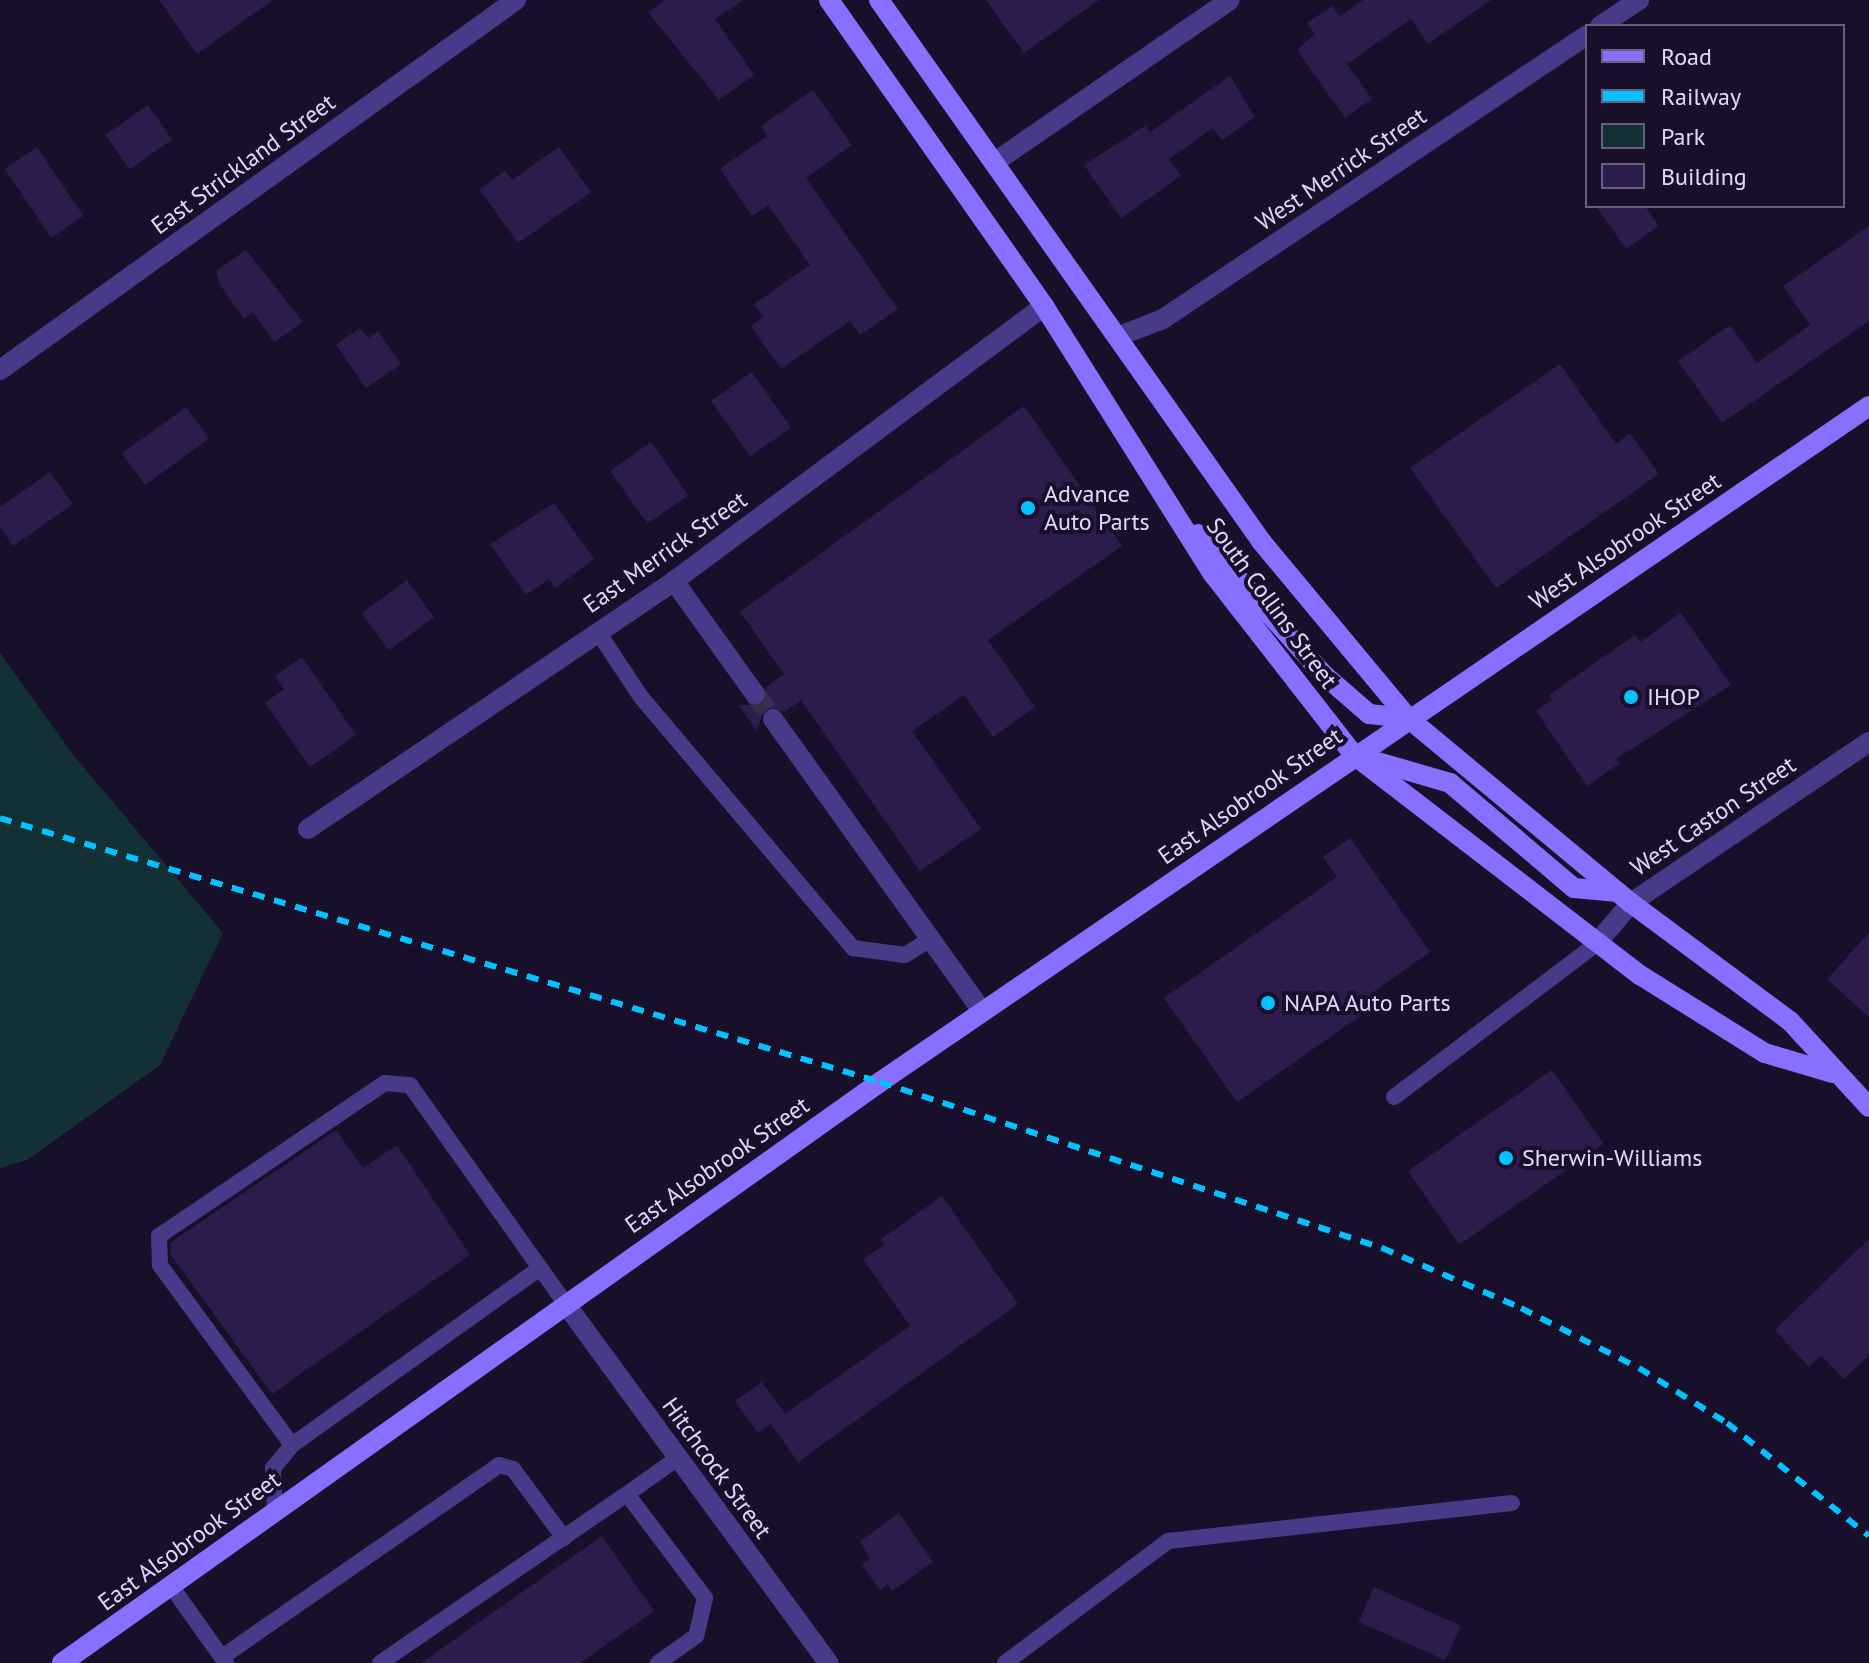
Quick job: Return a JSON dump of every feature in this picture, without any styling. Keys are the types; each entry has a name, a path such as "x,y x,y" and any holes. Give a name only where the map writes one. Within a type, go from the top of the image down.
{"main road":[{"name":"South Collins Street","path":"829,0 1044,306 1213,574 1354,755 1596,944 1765,1053 1832,1073"},
{"name":"South Collins Street","path":"879,0 1261,541 1408,718 1624,898 1790,1021 1832,1073 1869,1107"},
{"name":"West Alsobrook Street","path":"1408,718 1869,406"},
{"path":"1169,505 1264,601 1323,674 1369,714 1408,718"},
{"name":"East Alsobrook Street","path":"62,1663 565,1303 1408,718"},
{"path":"1354,755 1450,783 1574,888 1624,898"}],"street":[{"name":"East Strickland Street","path":"0,370 516,0"},
{"path":"995,162 1230,0"},
{"path":"1603,24 1639,0"},
{"name":"West Merrick Street","path":"1119,336 1163,319 1585,36"},
{"name":"East Merrick Street","path":"308,829 674,581 1044,306"},
{"path":"674,581 755,694"},
{"path":"773,719 983,1012"},
{"name":"West Caston Street","path":"1596,944 1624,898 1869,742"},
{"name":"Hitchcock Street","path":"565,1303 828,1663"}],"lane":[{"path":"598,632 641,697 853,948 905,955 931,939"},
{"path":"1394,1097 1596,944"},
{"path":"292,1445 160,1265 159,1236 385,1083 410,1085 565,1303"},
{"path":"275,1511 273,1468 292,1445 540,1268"},
{"path":"380,1663 678,1458"},
{"path":"171,1586 224,1660 499,1465 513,1469 564,1538"},
{"path":"627,1494 705,1598 696,1636 658,1663"},
{"path":"1005,1663 1168,1541 1512,1503"}],"green space":[{"path":"0,653 75,757 223,933 160,1065 27,1160 0,1168"}],"building":[{"path":"159,0 273,0 197,54"},
{"path":"665,0 743,0 715,19 754,75 719,100 648,12"},
{"path":"986,0 1099,0 1024,53"},
{"path":"1363,0 1491,0 1428,44 1411,19 1347,64 1372,99 1345,118 1297,50 1315,34 1307,23 1332,6 1340,16"},
{"path":"1230,76 1255,117 1222,140 1213,128 1169,159 1181,176 1121,218 1084,165 1145,126 1150,132"},
{"path":"813,90 852,145 806,178 898,309 860,335 850,321 781,369 751,326 763,317 754,304 810,265 768,205 752,216 720,169 767,136 761,126"},
{"path":"148,105 172,139 129,169 105,135"},
{"path":"37,147 83,216 51,238 5,169"},
{"path":"559,147 591,192 518,243 479,189 505,171 512,180"},
{"path":"1597,208 1646,208 1659,226 1626,249"},
{"path":"1869,226 1869,321 1722,423 1678,361 1730,325 1757,363 1810,325 1783,286"},
{"path":"246,250 303,322 274,342 253,312 244,319 220,285 216,271"},
{"path":"360,328 368,338 378,331 401,364 366,388 336,345"},
{"path":"1560,364 1616,444 1630,433 1659,474 1496,588 1410,468"},
{"path":"752,372 791,428 750,456 711,401"},
{"path":"1024,406 1122,546 988,640 1035,707 993,737 964,695 912,731 981,829 920,871 801,700 784,712 766,708 756,731 739,705 762,705 766,687 784,674 740,612"},
{"path":"186,407 209,439 145,485 122,453"},
{"path":"651,442 688,495 647,524 610,471"},
{"path":"50,472 73,504 13,546 0,527 0,507"},
{"path":"554,503 594,559 555,588 549,579 526,595 490,544"},
{"path":"407,580 434,617 389,650 362,613"},
{"name":"IHOP","path":"1681,613 1731,685 1616,759 1619,764 1587,786 1536,711 1552,700 1549,695 1635,635 1640,642"},
{"path":"302,657 356,735 310,767 265,703 284,689 275,676"},
{"name":"NAPA Auto Parts","path":"1350,838 1430,952 1365,998 1372,1008 1237,1102 1164,998 1337,877 1323,857"},
{"path":"1869,933 1869,1017 1827,979"},
{"name":"Sherwin-Williams","path":"1552,1070 1604,1144 1459,1245 1408,1171"},
{"path":"336,1130 363,1168 397,1145 470,1255 272,1394 171,1255 170,1243"},
{"path":"942,1196 1018,1304 798,1462 771,1424 758,1433 735,1401 762,1382 785,1414 910,1326 863,1259 884,1245 880,1240"},
{"path":"1869,1239 1869,1355 1844,1379 1821,1355 1809,1367 1775,1330"},
{"path":"899,1513 933,1562 892,1591 888,1584 880,1590 862,1565 870,1559 860,1541"},
{"path":"602,1536 654,1611 580,1663 421,1663"},
{"path":"1374,1587 1461,1626 1445,1660 1359,1622"}],"tunnel":[{"path":"755,694 773,719"}],"railway":[{"path":"0,818 880,1082 1382,1248 1521,1308 1639,1368 1727,1423 1869,1536"}],"place":[{"name":"Advance Auto Parts","path":"1028,508"},
{"name":"IHOP","path":"1631,697"},
{"name":"NAPA Auto Parts","path":"1268,1003"},
{"name":"Sherwin-Williams","path":"1506,1158"}]}
